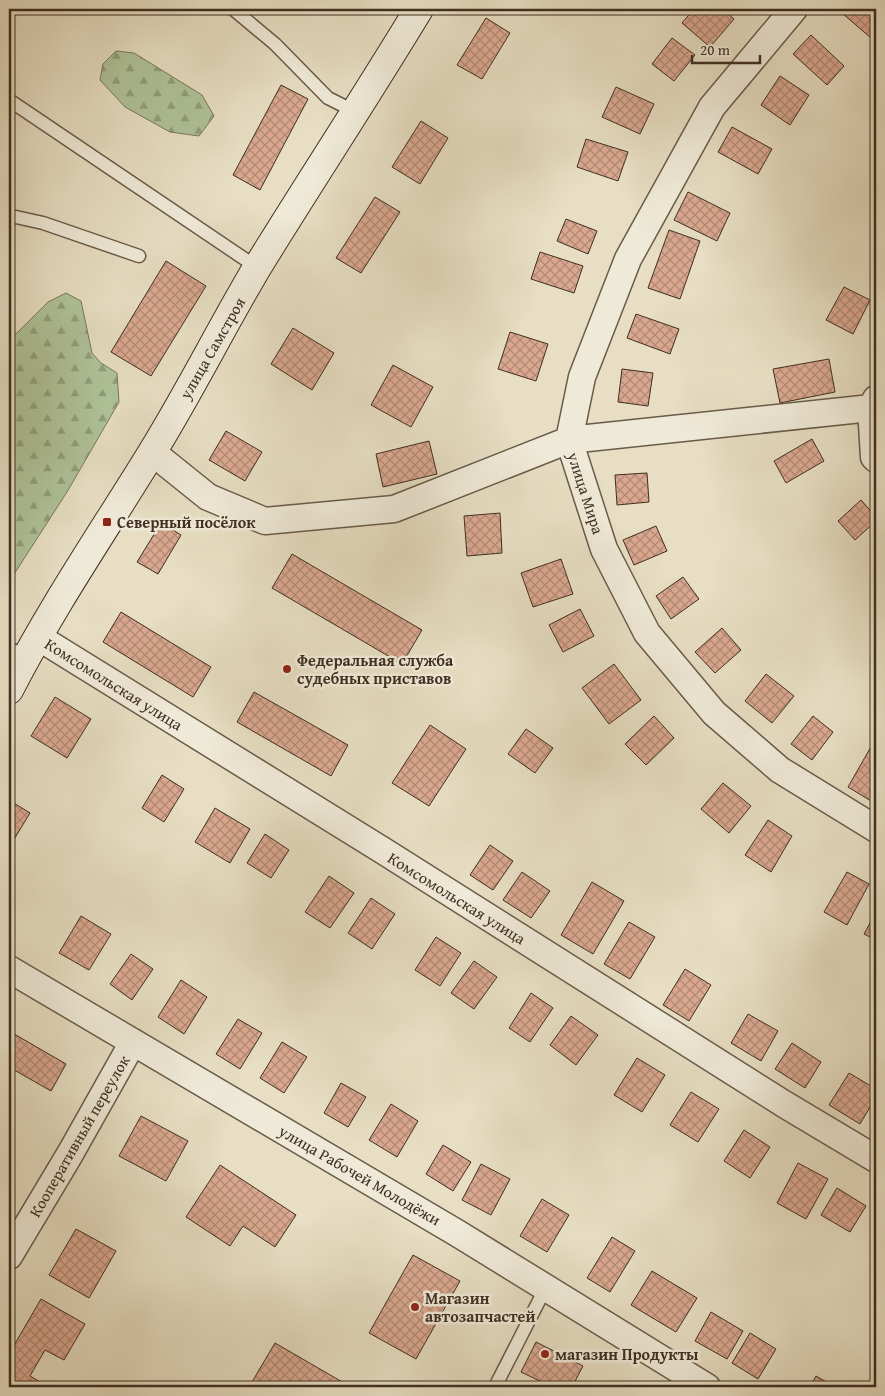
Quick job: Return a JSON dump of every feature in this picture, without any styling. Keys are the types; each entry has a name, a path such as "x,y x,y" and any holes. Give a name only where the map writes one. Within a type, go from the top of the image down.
{"street":[{"name":"улица Самстроя","path":"9,690 24,647 152,452 258,268 419,9"},
{"name":"улица Мира","path":"794,9 712,106 628,259 582,377 569,440 604,549 647,633 714,713 780,770 876,830"},
{"path":"152,452 208,496 265,521 394,509 569,440 873,404 874,457 876,459"},
{"name":"Комсомольская улица","path":"24,647 382,850 784,1104 876,1159"},
{"name":"улица Рабочей Молодёжи","path":"9,969 457,1233 707,1387"},
{"name":"Кооперативный переулок","path":"9,1256 70,1154 133,1042"}],"lane":[{"path":"233,9 276,44 328,98 356,112"},
{"path":"9,100 258,268"},
{"path":"9,218 16,217 43,223 139,256"},
{"path":"496,1387 546,1287"}],"green space":[{"path":"116,51 134,53 202,95 214,116 199,136 170,132 125,107 100,80 103,64"},
{"path":"66,293 81,301 92,353 101,363 117,373 119,402 67,492 9,582 9,338 17,333 48,302"}],"building":[{"path":"344,9 358,9 355,15"},
{"path":"694,9 722,9 734,19 710,47 682,23"},
{"path":"846,9 876,9 876,32 871,38 842,13"},
{"path":"486,18 510,33 482,79 457,65"},
{"path":"811,35 844,66 827,85 793,54"},
{"path":"672,38 695,55 674,81 652,64"},
{"path":"780,76 809,95 790,125 761,105"},
{"path":"281,85 308,99 260,190 233,175"},
{"path":"616,87 654,104 640,134 602,117"},
{"path":"421,121 448,138 420,184 392,167"},
{"path":"732,127 772,149 758,174 718,152"},
{"path":"586,139 628,152 618,181 577,167"},
{"path":"688,192 730,213 717,241 674,220"},
{"path":"375,197 400,212 361,273 336,258"},
{"path":"566,219 597,231 588,254 557,241"},
{"path":"669,230 700,241 680,299 648,288"},
{"path":"540,252 583,266 574,293 531,279"},
{"path":"166,261 206,286 151,376 111,352"},
{"path":"844,287 870,300 853,334 826,320"},
{"path":"636,314 679,329 670,354 627,338"},
{"path":"293,328 334,353 312,390 271,364"},
{"path":"510,332 548,344 536,381 498,369"},
{"path":"829,359 835,392 780,403 773,369"},
{"path":"393,365 433,387 411,427 371,405"},
{"path":"622,369 653,373 648,406 618,402"},
{"path":"226,431 262,452 245,481 209,460"},
{"path":"812,439 824,461 786,483 774,461"},
{"path":"429,441 437,474 383,487 376,454"},
{"path":"647,473 649,502 617,505 615,475"},
{"path":"861,500 876,517 876,521 855,540 838,521"},
{"path":"500,513 502,553 467,556 464,516"},
{"path":"161,523 181,535 158,574 137,562"},
{"path":"656,526 667,551 634,565 623,540"},
{"path":"292,554 422,630 402,664 272,588"},
{"path":"561,559 573,594 533,607 521,573"},
{"path":"683,577 699,599 671,619 656,596"},
{"path":"580,609 594,636 563,652 549,625"},
{"path":"121,612 211,667 193,697 103,642"},
{"path":"722,628 741,650 715,673 695,652"},
{"path":"614,664 641,700 609,724 582,688"},
{"path":"766,674 794,696 772,723 745,701"},
{"path":"254,692 348,745 331,776 237,722"},
{"path":"55,697 91,719 67,758 31,736"},
{"path":"654,716 674,738 646,765 625,744"},
{"path":"813,716 833,732 812,760 791,744"},
{"path":"430,725 466,749 429,806 392,783"},
{"path":"526,729 553,748 535,773 508,754"},
{"path":"876,738 876,804 848,787"},
{"path":"162,775 184,789 164,822 142,808"},
{"path":"723,783 751,806 729,833 701,809"},
{"path":"9,800 30,813 10,846 9,845"},
{"path":"215,808 250,829 230,863 195,842"},
{"path":"768,820 792,836 771,872 745,855"},
{"path":"265,834 289,850 271,878 247,863"},
{"path":"490,845 513,861 493,890 470,875"},
{"path":"522,872 550,891 531,918 503,900"},
{"path":"847,872 869,884 847,925 824,912"},
{"path":"329,876 354,893 330,928 305,912"},
{"path":"592,882 624,901 593,954 561,935"},
{"path":"371,898 395,914 372,949 348,933"},
{"path":"876,912 876,940 864,934"},
{"path":"81,916 111,934 89,970 59,953"},
{"path":"629,922 655,937 630,979 604,964"},
{"path":"436,937 461,953 440,986 415,970"},
{"path":"131,954 153,969 132,1000 110,984"},
{"path":"474,961 497,977 474,1009 451,993"},
{"path":"685,969 711,985 689,1021 663,1005"},
{"path":"181,980 207,997 184,1034 158,1017"},
{"path":"531,993 553,1008 530,1042 509,1028"},
{"path":"748,1014 778,1031 761,1061 731,1043"},
{"path":"571,1016 598,1035 576,1065 550,1045"},
{"path":"238,1019 262,1033 240,1069 216,1054"},
{"path":"9,1031 66,1064 51,1091 9,1067"},
{"path":"282,1042 307,1057 284,1093 260,1078"},
{"path":"792,1043 821,1062 805,1088 775,1069"},
{"path":"637,1058 665,1075 642,1112 614,1095"},
{"path":"849,1073 876,1089 876,1097 860,1124 829,1105"},
{"path":"341,1083 366,1097 348,1127 324,1113"},
{"path":"691,1092 719,1109 698,1142 670,1125"},
{"path":"391,1104 418,1121 397,1157 369,1140"},
{"path":"141,1116 188,1141 166,1181 119,1156"},
{"path":"744,1130 770,1147 750,1178 724,1161"},
{"path":"443,1145 471,1162 453,1191 426,1174"},
{"path":"798,1163 828,1179 806,1219 777,1203"},
{"path":"481,1164 510,1179 491,1215 462,1200"},
{"path":"220,1165 296,1215 275,1247 243,1226 230,1246 186,1217"},
{"path":"837,1188 866,1206 850,1232 821,1215"},
{"path":"542,1199 569,1215 547,1252 520,1236"},
{"path":"76,1229 116,1251 89,1298 49,1275"},
{"path":"612,1237 635,1251 610,1292 587,1278"},
{"name":"Магазин автозапчастей","path":"413,1255 460,1281 416,1359 369,1333"},
{"path":"652,1271 697,1298 676,1332 631,1305"},
{"path":"41,1299 85,1324 64,1360 45,1350 30,1376 42,1383 40,1387 9,1387 9,1354"},
{"path":"711,1312 743,1331 727,1359 695,1341"},
{"path":"750,1333 776,1349 758,1379 732,1363"},
{"name":"магазин Продукты","path":"536,1342 583,1366 572,1387 552,1387 521,1372"},
{"path":"275,1343 351,1387 249,1387"},
{"path":"816,1376 835,1387 810,1387"}],"place":[{"name":"Северный посёлок","path":"107,522"},
{"name":"Федеральная служба судебных приставов","path":"287,669"},
{"name":"Магазин автозапчастей","path":"415,1307"},
{"name":"магазин Продукты","path":"545,1354"}]}
